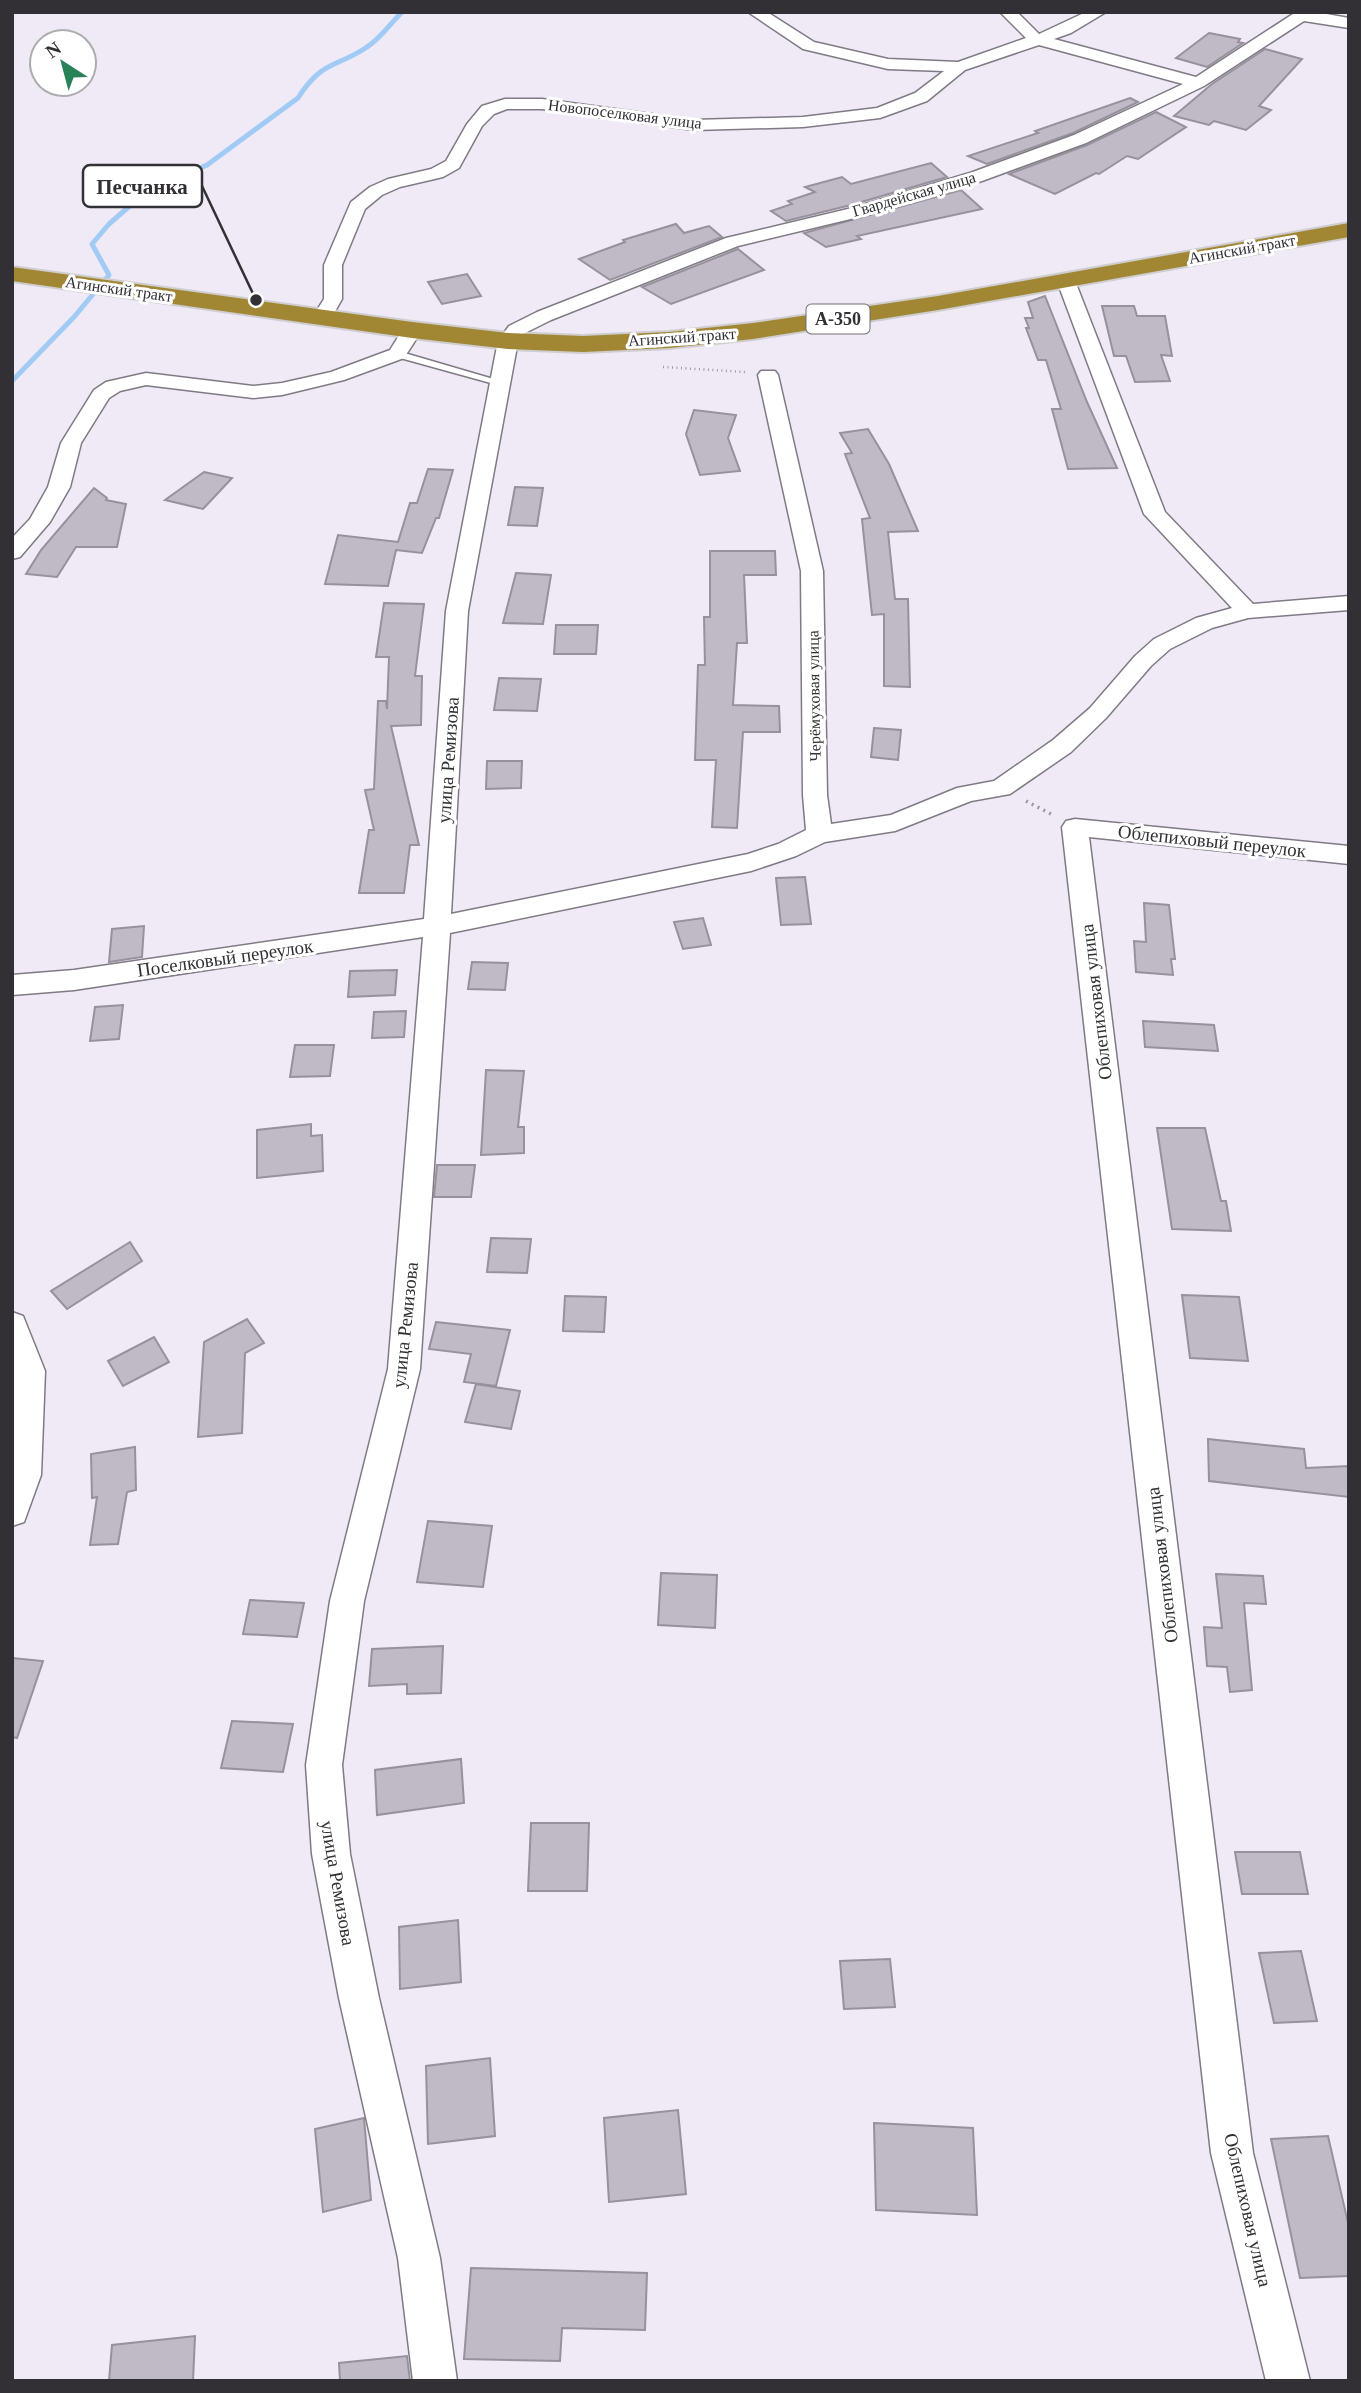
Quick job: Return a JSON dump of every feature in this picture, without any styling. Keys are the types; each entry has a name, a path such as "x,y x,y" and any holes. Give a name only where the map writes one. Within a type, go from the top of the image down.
{"highway":[{"name":"Агинский тракт","path":"12,274 412,330 508,341 583,344 754,331 1066,281 1349,230"}],"street":[{"path":"756,12 809,46 888,64 959,67"},
{"path":"1008,12 1036,39 1198,83"},
{"name":"Новопоселковая улица","path":"322,318 333,299 333,265 357,206 376,191 394,183 437,173 453,164 475,124 488,110 505,104 542,104 694,125 803,122 880,113 921,97 959,67 1065,30 1098,12"},
{"path":"1306,14 1349,23"},
{"name":"Гвардейская улица","path":"508,341 516,330 544,316 732,242 856,212 976,177 1080,139 1198,83 1306,14"},
{"path":"1066,281 1155,514 1247,611"},
{"path":"12,552 39,522 59,486 71,443 101,394 113,386 146,379 253,392 272,390 337,376 397,354 412,330"},
{"name":"улица Ремизова","path":"435,2381 419,2258 359,1998 331,1854 324,1765 347,1601 404,1369 457,611 508,341"},
{"name":"Черёмуховая улица","path":"768,375 812,571 815,794 819,834"},
{"path":"819,834 895,823 966,794 1001,788 1071,737 1098,713 1143,661 1162,644 1204,623 1247,611 1349,603"},
{"name":"Облепиховый переулок","path":"1075,827 1349,855"},
{"name":"Облепиховая улица","path":"1075,827 1232,2153 1288,2381"},
{"name":"Поселковый переулок","path":"12,985 74,980 437,926 751,862 819,834"},
{"path":"12,1325 29,1371 24,1475 12,1511"}],"lane":[{"path":"397,354 502,383"}],"path":[{"path":"1001,788 1075,827"}],"building":[{"path":"1209,33 1240,39 1238,42 1243,43 1207,67 1176,58"},
{"path":"1265,49 1302,59 1259,106 1271,110 1246,130 1214,121 1209,125 1174,116 1212,84"},
{"path":"1130,98 1138,102 1073,133 987,164 968,156 1038,133 1035,131"},
{"path":"1156,112 1186,127 1138,159 1127,156 1099,174 1096,173 1055,194 1009,174 1087,145"},
{"path":"931,163 947,177 786,221 771,211 792,204 788,201 815,192 805,187 842,177 851,184"},
{"path":"961,190 982,209 857,236 861,239 826,247 804,233"},
{"path":"676,224 684,233 709,226 722,237 610,280 579,259 625,242 623,240"},
{"path":"738,249 764,270 671,304 642,287"},
{"path":"467,274 481,296 442,304 428,282"},
{"path":"1045,296 1087,402 1117,468 1068,469 1052,409 1061,409 1046,360 1038,360 1026,328 1029,328 1025,318 1033,318 1028,302"},
{"path":"1102,306 1134,306 1137,316 1165,316 1172,356 1161,355 1170,381 1135,382 1126,356 1114,356"},
{"path":"694,410 736,415 728,438 740,471 700,475 686,434"},
{"path":"868,429 889,464 918,531 888,532 895,599 908,599 910,687 884,686 884,614 872,615 862,519 870,518 845,454 852,453 840,433"},
{"path":"428,469 453,470 439,518 436,518 422,553 396,550 388,586 325,584 338,535 398,542 410,503 417,503"},
{"path":"204,472 232,478 203,509 165,500"},
{"path":"515,487 543,488 537,526 508,525"},
{"path":"94,488 107,498 106,500 126,504 117,547 76,547 57,577 26,574 41,550"},
{"path":"710,551 775,551 776,575 744,575 747,643 737,643 733,705 779,706 780,732 743,732 737,828 712,827 716,760 695,760 698,665 705,665 704,617 710,617"},
{"path":"516,573 551,575 543,624 503,623"},
{"path":"384,603 424,604 415,676 422,676 421,725 391,726 419,845 410,845 404,893 359,893 369,830 374,830 365,790 374,789 378,701 386,701 387,709 389,657 376,657"},
{"path":"556,625 598,625 596,654 554,654"},
{"path":"499,678 541,679 537,711 494,710"},
{"path":"874,728 901,730 898,760 871,757"},
{"path":"487,761 522,761 521,788 486,789"},
{"path":"805,877 811,924 781,925 776,878"},
{"path":"1144,903 1169,905 1175,959 1171,959 1173,975 1136,972 1134,941 1146,942"},
{"path":"703,918 711,945 683,949 674,922"},
{"path":"144,926 142,957 109,962 112,929"},
{"path":"472,962 508,963 505,990 468,989"},
{"path":"397,970 395,995 348,997 350,971"},
{"path":"123,1005 119,1039 90,1041 95,1007"},
{"path":"406,1011 404,1037 372,1038 374,1012"},
{"path":"1143,1021 1214,1025 1218,1051 1145,1047"},
{"path":"295,1045 334,1045 330,1076 290,1077"},
{"path":"486,1070 524,1071 518,1127 524,1127 524,1153 481,1155"},
{"path":"311,1124 311,1136 322,1135 323,1171 257,1178 257,1130"},
{"path":"1157,1128 1205,1128 1221,1201 1226,1201 1231,1231 1172,1229"},
{"path":"437,1165 475,1165 471,1197 434,1197"},
{"path":"491,1238 531,1239 527,1273 487,1272"},
{"path":"130,1242 142,1261 67,1309 51,1291"},
{"path":"1182,1295 1239,1297 1248,1361 1190,1358"},
{"path":"565,1296 606,1297 604,1332 563,1331"},
{"path":"247,1319 264,1343 245,1353 242,1433 198,1437 204,1342"},
{"path":"436,1322 510,1330 496,1386 464,1382 471,1354 429,1349"},
{"path":"154,1337 169,1362 123,1386 108,1361"},
{"path":"476,1384 520,1391 511,1429 465,1422"},
{"path":"1208,1439 1304,1449 1306,1468 1349,1466 1349,1497 1209,1481"},
{"path":"135,1447 136,1490 127,1492 118,1544 90,1545 97,1497 92,1498 91,1454"},
{"path":"428,1521 492,1526 483,1587 417,1582"},
{"path":"661,1573 717,1575 715,1628 658,1625"},
{"path":"1216,1574 1263,1576 1266,1604 1244,1603 1252,1690 1230,1692 1227,1667 1207,1666 1204,1627 1222,1628"},
{"path":"250,1600 304,1603 297,1637 243,1634"},
{"path":"443,1646 441,1693 407,1694 407,1684 369,1686 372,1649"},
{"path":"12,1658 43,1661 17,1738 12,1737"},
{"path":"232,1721 293,1724 283,1772 221,1768"},
{"path":"461,1759 464,1803 377,1815 375,1770"},
{"path":"531,1823 589,1823 587,1891 528,1891"},
{"path":"1235,1852 1300,1852 1308,1894 1242,1894"},
{"path":"458,1920 461,1982 400,1989 399,1927"},
{"path":"1301,1951 1317,2021 1274,2023 1259,1953"},
{"path":"890,1959 895,2007 844,2009 840,1961"},
{"path":"490,2058 495,2136 428,2144 426,2066"},
{"path":"678,2110 686,2194 609,2202 604,2118"},
{"path":"364,2118 371,2200 323,2212 315,2129"},
{"path":"874,2123 973,2128 977,2215 876,2210"},
{"path":"1328,2136 1349,2227 1349,2276 1300,2278 1271,2139"},
{"path":"471,2268 647,2273 645,2330 562,2328 560,2361 464,2359"},
{"path":"195,2336 193,2381 109,2381 112,2345"},
{"path":"407,2356 410,2381 340,2381 339,2363"}],"waterway":[{"path":"12,381 74,317 109,275 92,244 109,224 147,191 207,165 298,98 322,71 372,44 402,12"}],"place":[{"name":"Песчанка","path":"256,300"}]}
